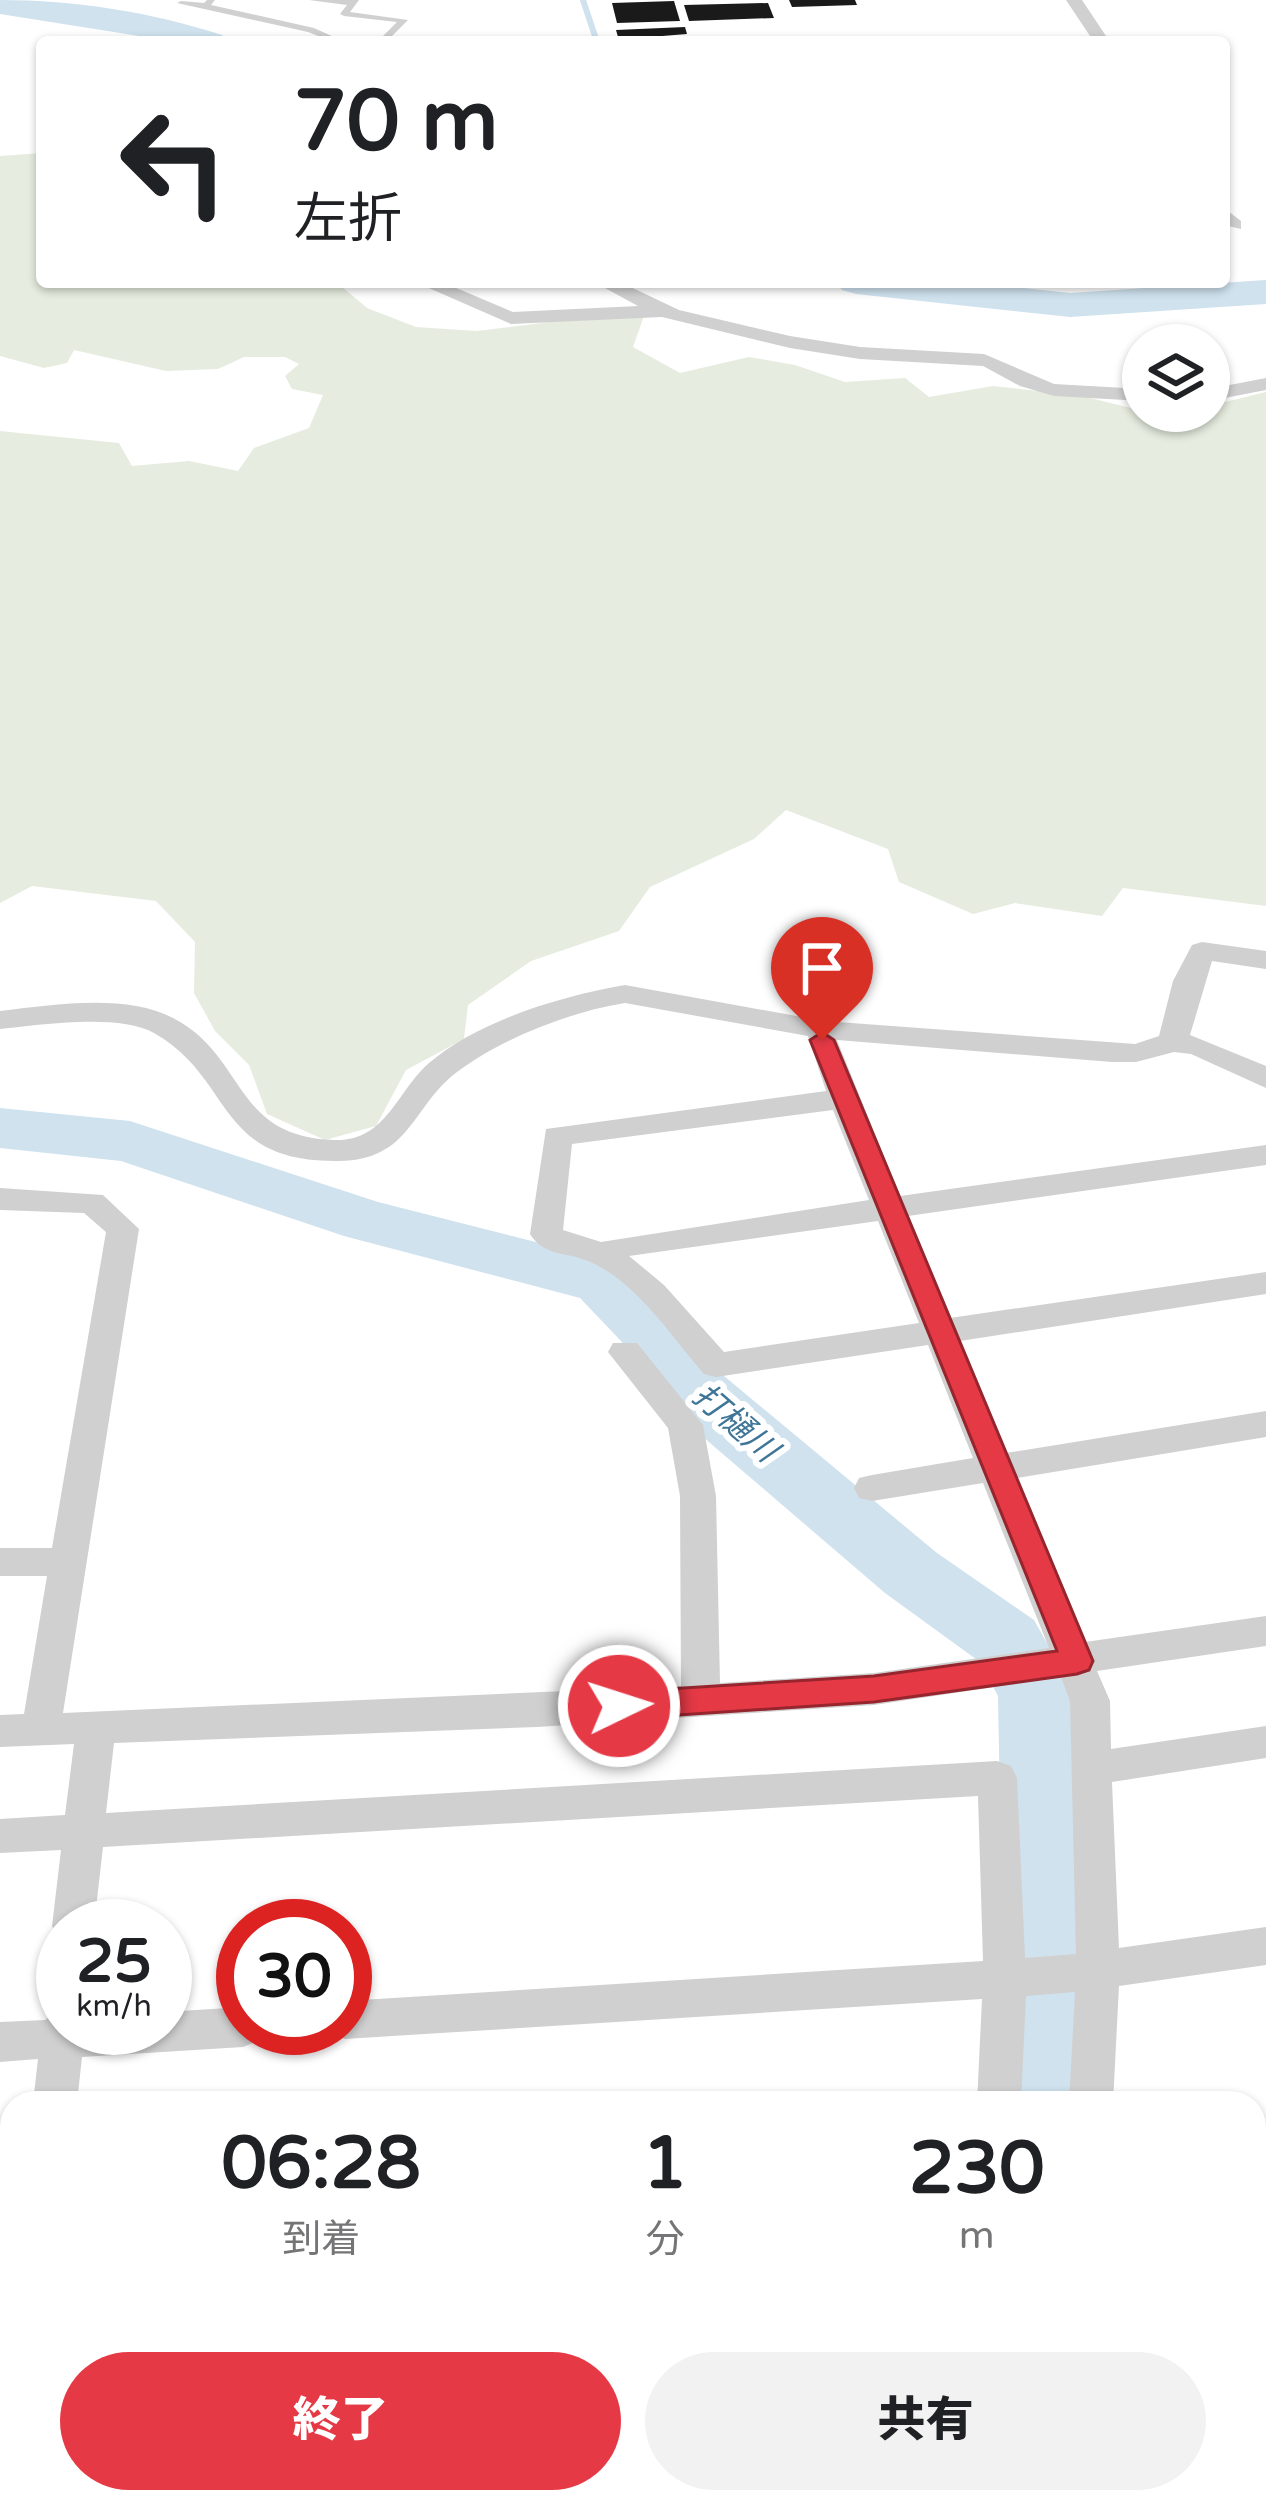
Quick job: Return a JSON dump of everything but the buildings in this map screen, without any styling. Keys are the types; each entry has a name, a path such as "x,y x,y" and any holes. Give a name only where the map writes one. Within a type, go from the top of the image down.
{"street":[{"path":"1074,0 1098,36"},
{"path":"438,288 511,318 614,310 671,314 826,349 984,360 1000,364 1025,382 1122,392"},
{"path":"617,288 671,314"},
{"path":"1230,391 1266,384"},
{"path":"1173,1042 1188,981 1202,951 1266,961"},
{"path":"0,1020 91,1014 161,1024 197,1054 257,1133 292,1148 344,1151 384,1142 442,1068 599,995 625,994 824,1030 1112,1053 1136,1053 1173,1042 1198,1046 1266,1078"},
{"path":"824,1030 822,1040 844,1100 996,1469 1064,1663 1090,1701 1094,1768 1084,1972 1090,2091"},
{"path":"844,1100 557,1136 545,1234 556,1243 605,1255 646,1289 716,1365 1266,1283"},
{"path":"605,1255 616,1247 1266,1155"},
{"path":"0,1199 92,1203 122,1229 41,1729"},
{"path":"625,1352 685,1425 698,1496 701,1700"},
{"path":"872,1488 1266,1424"},
{"path":"0,1562 68,1562"},
{"path":"0,1731 874,1689 1266,1631"},
{"path":"76,1899 96,1726"},
{"path":"1094,1768 1266,1742"},
{"path":"0,1837 997,1778 1015,1976 1001,2091"},
{"path":"372,2018 1084,1972 1266,1946"},
{"path":"0,2042 36,2037"},
{"path":"56,2091 60,2055"}],"lane":[{"path":"313,0 354,2"},
{"path":"354,2 344,14 404,20 387,36"},
{"path":"181,3 208,3 326,36"}],"shaded area":[{"path":"36,153 36,288 343,288 367,308 416,327 477,331 590,317 644,316 633,347 680,373 749,357 795,365 845,382 905,378 929,397 993,386 1082,396 1122,406 1122,432 1230,432 1230,401 1266,392 1266,906 1123,888 1102,916 1015,903 973,914 899,882 888,849 786,810 754,839 650,887 619,931 531,961 468,1005 464,1039 406,1070 376,1126 325,1140 267,1114 249,1065 215,1031 194,993 195,942 156,901 32,886 0,903 0,431 119,443 132,466 189,461 238,471 254,448 309,428 323,395 292,389 285,376 299,364 285,357 244,357 218,369 166,371 74,350 67,363 44,368 0,356 0,156"}],"waterway":[{"path":"583,0 595,36"},
{"name":"打樋川","path":"0,4 165,27 192,36"},
{"name":"打樋川","path":"912,288 1070,305 1266,292"},
{"name":"打樋川","path":"0,1128 130,1141 367,1221 603,1281 645,1324 693,1389 911,1573 1007,1641 1037,1695 1044,1907 1037,2091"}],"route":[{"path":"619,1706 874,1689 1077,1661 822,1040"}]}
